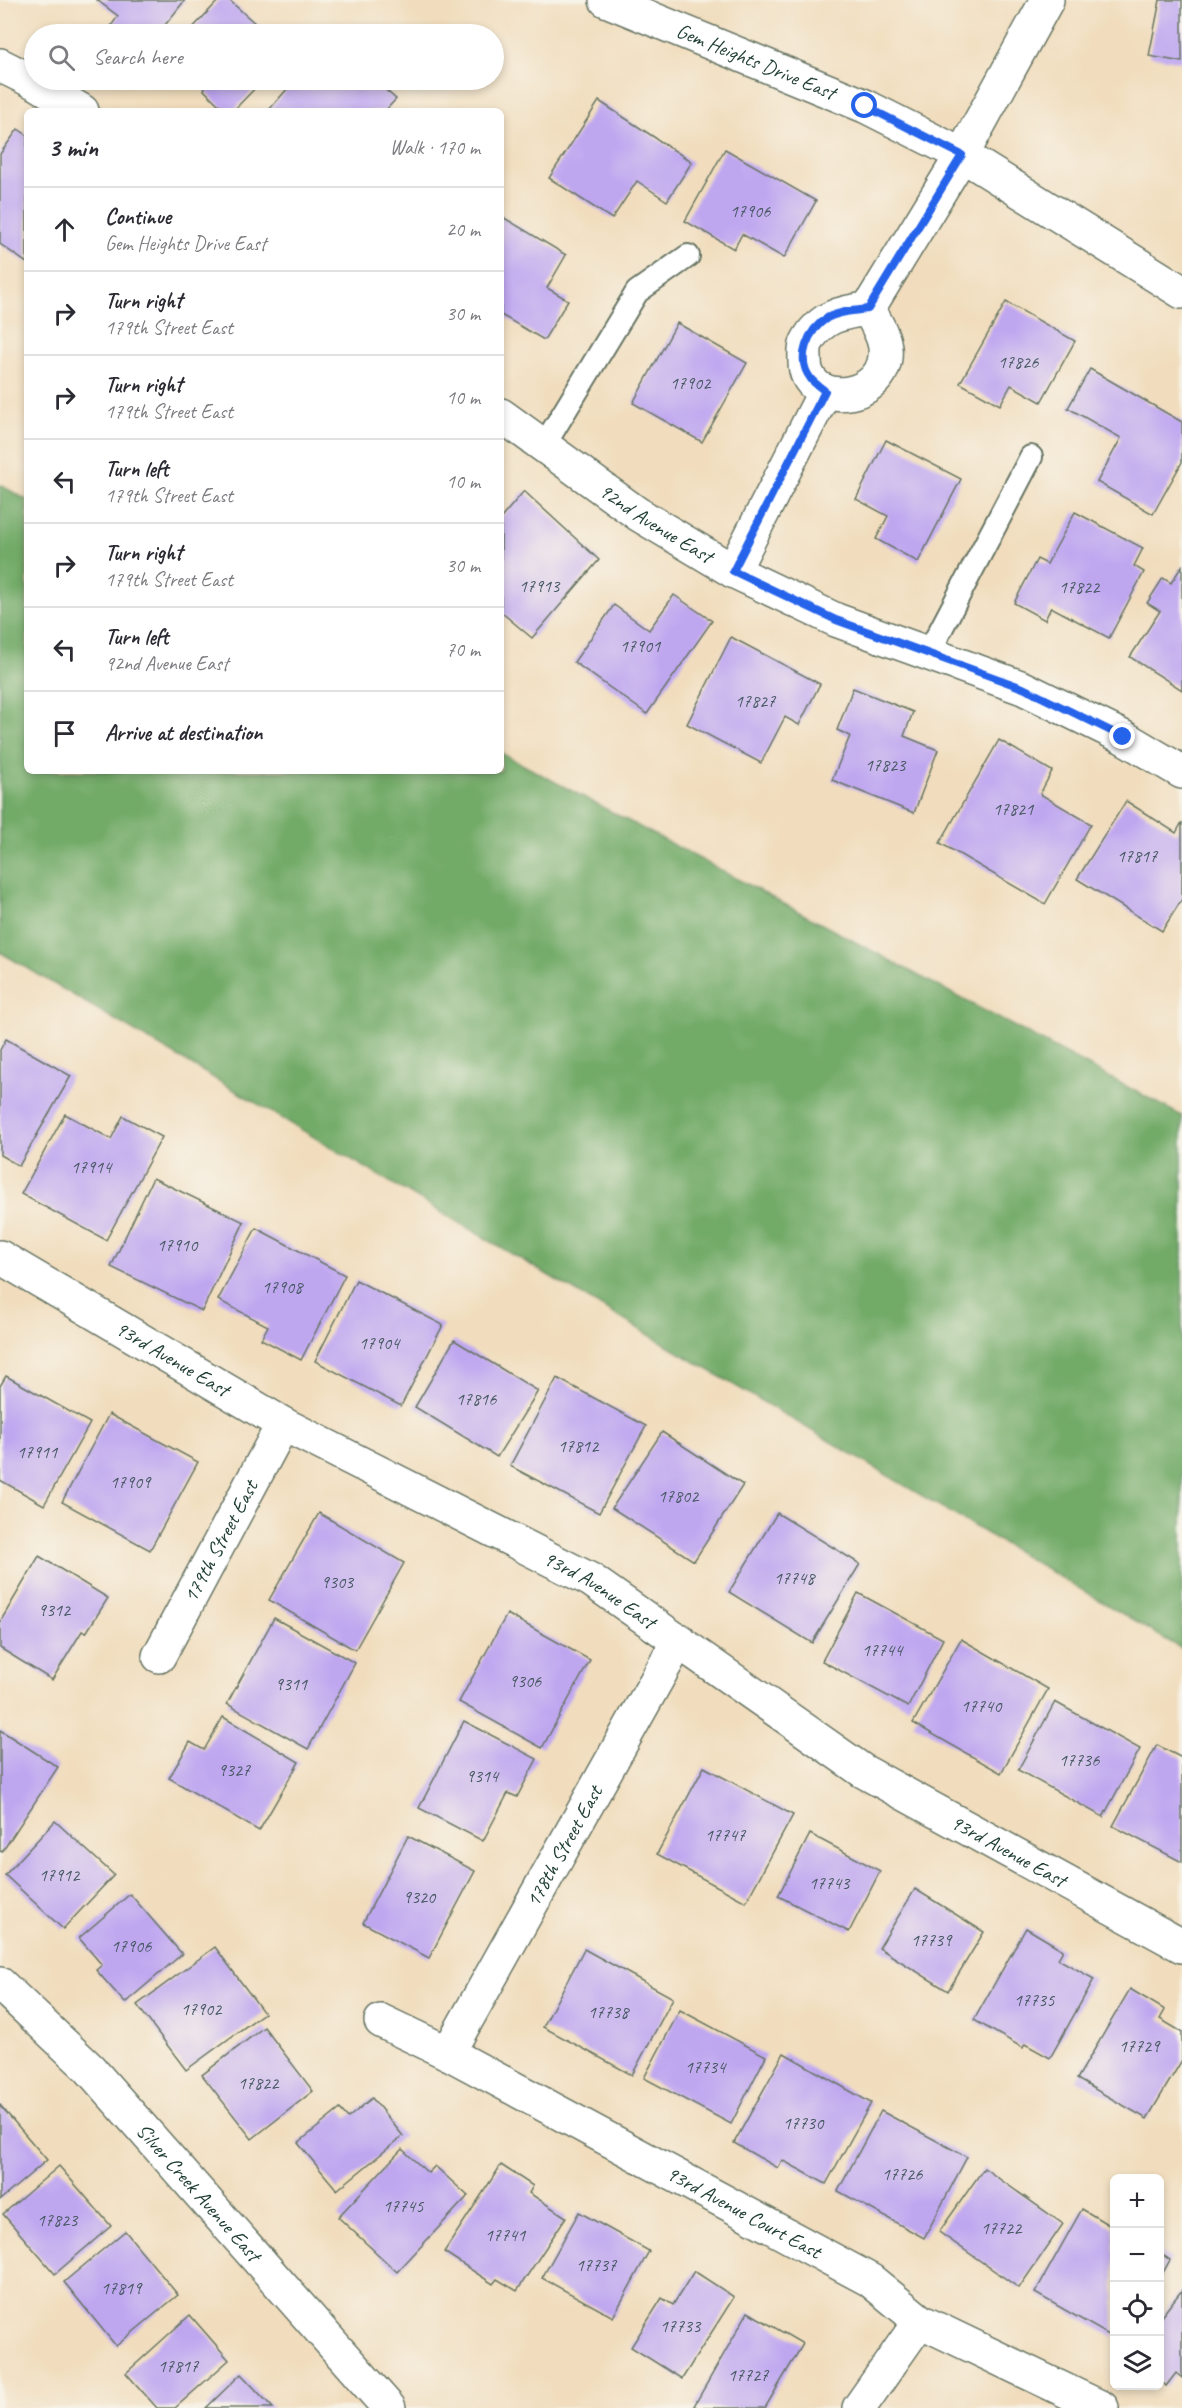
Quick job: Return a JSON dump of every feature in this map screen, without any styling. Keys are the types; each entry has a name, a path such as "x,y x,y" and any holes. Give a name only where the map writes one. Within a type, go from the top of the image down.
{"street":[{"name":"Gem Heights Drive East","path":"606,0 865,106 962,155 1182,292"},
{"path":"868,309 879,327 885,347 883,368 873,383 856,392 837,395 825,391 810,378 805,365 805,345 813,330 828,318 868,309 962,155 1047,0"},
{"path":"0,65 24,77"},
{"path":"48,90 77,108"},
{"path":"733,571 825,391"},
{"name":"92nd Avenue East","path":"504,416 638,514 733,571 836,620 1023,688 1123,737 1182,772"},
{"name":"93rd Avenue East","path":"0,1257 283,1424 591,1580 863,1771 1182,1946"},
{"name":"179th Street East","path":"159,1656 283,1424"},
{"name":"178th Street East","path":"448,2053 679,1640"},
{"name":"Silver Creek Avenue East","path":"0,1984 89,2068 389,2408"},
{"name":"93rd Avenue Court East","path":"381,2021 448,2053 870,2280 920,2320 1102,2408"},
{"path":"859,2408 920,2320"}],"lane":[{"path":"543,447 637,292 688,256"},
{"path":"928,654 1031,457"}],"green space":[{"path":"0,485 24,498 24,774 504,774 504,755 1182,1116 1182,1649 0,952"}],"building":[{"path":"97,0 185,0 166,24 112,24 118,16"},
{"path":"219,0 229,0 256,24 196,24"},
{"path":"1160,0 1182,0 1182,62 1149,56"},
{"path":"204,90 253,90 236,108 222,108"},
{"path":"286,90 386,90 396,99 388,108 271,108"},
{"path":"599,101 692,162 667,201 637,181 612,219 549,178"},
{"path":"18,129 24,133 24,261 0,244 0,154"},
{"path":"725,149 816,201 784,258 742,234 734,249 685,221"},
{"path":"504,218 566,255 547,288 568,300 544,340 504,317"},
{"path":"1006,302 1075,341 1041,402 1011,385 1000,405 960,383"},
{"path":"677,323 747,363 702,442 633,403"},
{"path":"1090,369 1182,422 1182,462 1153,514 1097,482 1121,438 1068,408"},
{"path":"886,440 961,479 918,562 876,539 888,516 856,499"},
{"path":"524,491 599,560 532,638 504,615 504,514"},
{"path":"1075,512 1143,548 1134,566 1144,572 1109,638 1051,607 1045,620 1014,603 1037,559 1047,564"},
{"path":"1182,566 1182,690 1130,657 1160,611 1147,603 1163,578 1171,583"},
{"path":"674,595 712,621 647,714 574,662 614,605 649,630"},
{"path":"731,637 820,684 799,725 785,717 761,763 687,724"},
{"path":"853,688 913,712 904,736 938,750 914,813 832,780 850,736 837,730"},
{"path":"999,740 1052,771 1040,794 1091,824 1045,904 940,843"},
{"path":"1126,801 1176,833 1182,822 1182,899 1162,931 1077,879"},
{"path":"6,1039 71,1076 19,1166 0,1155 0,1050"},
{"path":"65,1114 111,1139 123,1116 162,1137 106,1240 21,1194"},
{"path":"153,1178 244,1222 202,1311 111,1267"},
{"path":"256,1228 345,1275 301,1360 261,1339 268,1326 218,1300"},
{"path":"356,1280 443,1325 401,1406 315,1361"},
{"path":"454,1340 538,1391 497,1457 415,1407"},
{"path":"6,1376 90,1423 44,1505 0,1480 0,1386"},
{"path":"557,1378 646,1426 599,1513 510,1466"},
{"path":"109,1414 198,1462 150,1550 62,1502"},
{"path":"662,1432 743,1485 694,1561 612,1508"},
{"path":"319,1513 404,1563 355,1650 269,1600"},
{"path":"777,1513 860,1564 812,1643 729,1592"},
{"path":"39,1556 108,1598 86,1633 82,1631 52,1680 0,1648 0,1622"},
{"path":"858,1593 943,1639 908,1707 822,1661"},
{"path":"507,1614 590,1660 542,1748 459,1702"},
{"path":"274,1618 355,1663 308,1749 227,1704"},
{"path":"961,1639 1048,1689 1001,1773 913,1723"},
{"path":"1055,1702 1140,1749 1103,1817 1018,1770"},
{"path":"223,1717 299,1762 259,1831 169,1778 190,1742 204,1750"},
{"path":"464,1721 537,1759 517,1797 508,1793 483,1841 419,1808"},
{"path":"0,1730 58,1767 2,1852 0,1851"},
{"path":"1157,1745 1182,1758 1182,1862 1113,1826"},
{"path":"704,1767 793,1815 746,1902 657,1854"},
{"path":"55,1821 114,1875 63,1929 5,1875"},
{"path":"810,1834 880,1871 849,1932 778,1896"},
{"path":"408,1836 475,1871 429,1958 363,1923"},
{"path":"915,1889 984,1932 948,1991 879,1948"},
{"path":"130,1894 182,1954 125,2003 96,1970 102,1965 79,1938"},
{"path":"1026,1928 1063,1950 1058,1959 1094,1979 1050,2058 1025,2044 1023,2048 974,2020"},
{"path":"215,1947 264,2013 186,2070 137,2005"},
{"path":"584,1949 673,1998 632,2075 543,2027"},
{"path":"1130,1989 1165,2010 1160,2019 1182,2032 1182,2060 1147,2119 1077,2079"},
{"path":"680,2010 766,2056 731,2124 644,2078"},
{"path":"264,2027 313,2091 252,2139 202,2075"},
{"path":"784,2053 871,2103 826,2184 782,2160 778,2168 734,2143"},
{"path":"372,2098 403,2136 337,2190 298,2143 340,2109 348,2118"},
{"path":"0,2105 47,2160 0,2200"},
{"path":"881,2111 967,2157 924,2238 838,2191"},
{"path":"402,2149 428,2173 435,2166 468,2196 397,2272 338,2217"},
{"path":"501,2165 533,2186 529,2193 566,2217 517,2291 497,2279 493,2284 444,2252"},
{"path":"59,2166 111,2226 55,2274 3,2214"},
{"path":"984,2168 1063,2224 1019,2288 939,2232"},
{"path":"1082,2209 1110,2226 1110,2336 1035,2293"},
{"path":"579,2212 649,2251 613,2317 542,2278"},
{"path":"125,2231 178,2295 116,2346 64,2282"},
{"path":"1164,2256 1170,2260 1164,2271"},
{"path":"694,2271 734,2297 682,2379 631,2347 662,2298 673,2305"},
{"path":"1182,2290 1182,2378 1176,2373 1166,2386 1164,2384 1164,2313"},
{"path":"748,2312 803,2344 765,2408 698,2408 694,2406"},
{"path":"190,2315 229,2360 175,2408 157,2408 126,2373"},
{"path":"241,2374 273,2408 206,2408"}],"route":[{"path":"865,106 962,155 868,309 846,312 828,318 813,330 805,345 805,365 810,378 825,391 733,571 836,620 1023,688 1123,737"}]}
